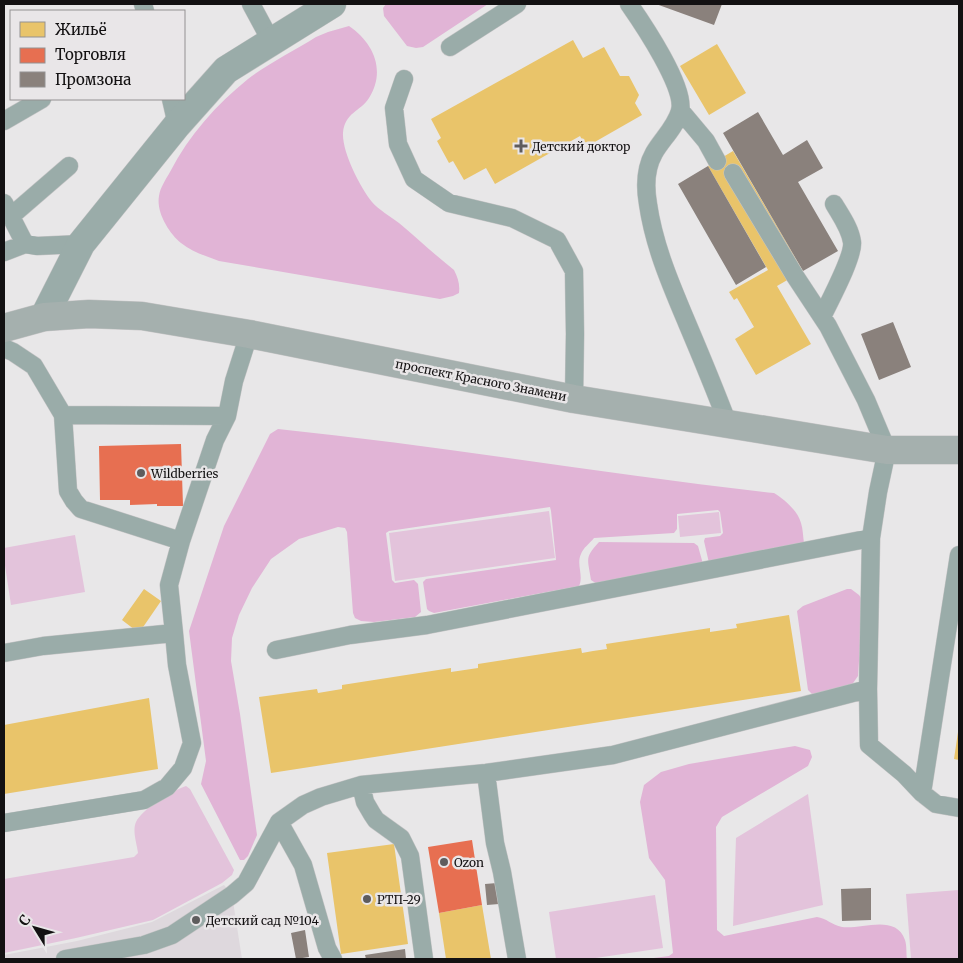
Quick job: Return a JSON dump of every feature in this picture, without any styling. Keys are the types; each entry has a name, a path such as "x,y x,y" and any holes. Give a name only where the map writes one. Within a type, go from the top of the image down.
{"main road":[{"name":"проспект Красного Знамени","path":"4,328 44,317 89,314 142,316 249,334 574,399 887,450 959,450"}],"street":[{"path":"44,317 81,244 177,125 226,70 332,4"}],"lane":[{"path":"251,4 265,30 273,40"},
{"path":"450,47 517,4"},
{"path":"629,4 643,24 678,87 680,110 670,131 654,152 648,168 646,185 648,206 662,263 728,424"},
{"path":"404,79 394,108 398,144 414,179 449,203 512,218 558,240 574,271 574,399"},
{"path":"4,121 40,100"},
{"path":"170,100 177,125"},
{"path":"680,110 706,141 718,161"},
{"path":"25,244 7,210 69,166"},
{"path":"733,173 822,317 866,400 887,450 871,538 868,690 869,744 936,804 959,808"},
{"path":"822,317 850,257 853,243 847,225 834,204"},
{"path":"4,252 25,244 37,246 81,244"},
{"path":"4,823 144,800 167,787 183,768 192,743 177,664 169,585 181,541 215,440 227,416 234,382 249,334"},
{"path":"4,348 14,352 34,366 63,415 68,491 81,509 181,541"},
{"path":"63,415 227,416"},
{"path":"276,650 350,635 427,625 871,538"},
{"path":"922,793 959,555"},
{"path":"4,653 43,646 174,633"},
{"path":"65,959 144,945 172,935 232,895 246,883 279,822 303,805 321,797 361,785 486,773 613,755 868,690"},
{"path":"486,773 494,843 502,872 517,959"},
{"path":"361,785 366,802 376,820 401,838 410,856 424,959"},
{"path":"279,822 303,865 327,948 333,959"}],"shaded area":[{"path":"386,4 488,4 423,47 416,48 407,46 384,16 383,8"},
{"path":"349,26 358,33 371,49 375,58 377,78 369,98 350,116 344,126 343,141 345,150 357,179 372,202 454,270 458,281 459,293 453,296 440,299 219,261 194,251 181,243 172,234 161,215 159,202 163,184 177,158 214,110 236,89 264,68 316,37"},
{"path":"278,429 774,493 797,514 802,525 804,543 709,563 704,541 705,538 720,536 723,533 720,512 718,510 677,514 677,529 674,533 594,538 583,550 580,558 581,578 579,586 434,613 427,609 423,582 426,579 556,560 550,507 389,531 386,533 392,580 395,583 414,580 418,584 421,612 415,617 374,622 361,621 355,618 353,613 347,532 345,528 338,527 299,539 271,559 252,588 239,615 232,638 231,661 257,835 248,856 244,860 240,860 201,784 206,761 189,631 224,526 270,434"},
{"path":"549,511 555,558 395,581 389,533"},
{"path":"719,512 721,533 680,537 678,516"},
{"path":"75,535 85,592 11,605 4,548"},
{"path":"599,542 694,543 698,546 703,564 597,584 591,580 588,559"},
{"path":"851,589 859,595 863,601 858,676 851,686 812,694 808,690 797,611 803,606"},
{"path":"795,746 810,750 812,757 808,766 722,817 716,827 717,930 724,936 817,917 842,927 886,925 894,927 905,940 907,959 646,959 669,956 673,953 665,880 649,858 640,802 644,785 661,772 689,764"},
{"path":"186,786 190,789 234,870 232,875 222,883 153,920 4,953 4,879 134,857 138,853 134,829 139,817 158,801"},
{"path":"808,794 823,905 733,926 736,838"},
{"name":"Детский сад №104","path":"224,885 232,895 242,959 4,959 4,955 77,941 152,922"},
{"path":"959,890 959,959 911,959 906,894"},
{"path":"655,895 663,948 589,959 556,959 549,912"}],"building: Жильё":[{"path":"573,40 583,58 604,47 620,76 629,76 639,95 635,103 642,115 586,147 580,136 495,184 486,168 464,180 453,161 449,163 437,141 441,138 431,119"},
{"path":"717,44 746,93 709,115 680,66"},
{"path":"733,151 803,271 777,286 811,344 756,375 735,339 754,327 737,298 734,300 729,292 768,270 708,166"},
{"path":"144,589 161,601 139,633 122,620"},
{"path":"789,615 801,691 271,773 259,697 317,689 318,693 342,689 342,685 451,668 451,672 478,668 478,664 581,648 582,653 607,649 606,644 710,628 710,632 737,628 736,624"},
{"path":"149,698 158,769 4,794 4,725"},
{"path":"959,732 959,760 954,759"},
{"name":"РТП-29","path":"394,844 408,944 341,954 327,853"},
{"path":"482,905 491,959 446,959 439,913"}],"building: Торговля":[{"name":"Wildberries","path":"181,444 183,506 157,506 157,504 130,505 130,500 100,500 99,446"},
{"path":"472,840 482,905 439,913 428,847"}],"building: Промзона":[{"path":"656,4 722,4 714,25"},
{"path":"758,112 783,155 807,140 823,168 798,182 838,251 803,271 723,133"},
{"path":"708,166 766,267 736,285 678,184"},
{"path":"893,322 911,367 879,380 861,334"},
{"path":"497,883 499,904 487,905 485,884"},
{"path":"871,888 871,920 842,921 841,889"},
{"path":"305,930 309,957 296,959 291,933"},
{"path":"405,949 406,959 366,959 365,955"}],"place":[{"name":"Детский доктор","path":"521,146"},
{"name":"Wildberries","path":"141,473"},
{"name":"Ozon","path":"444,862"},
{"name":"РТП-29","path":"367,899"},
{"name":"Детский сад №104","path":"196,920"}]}
